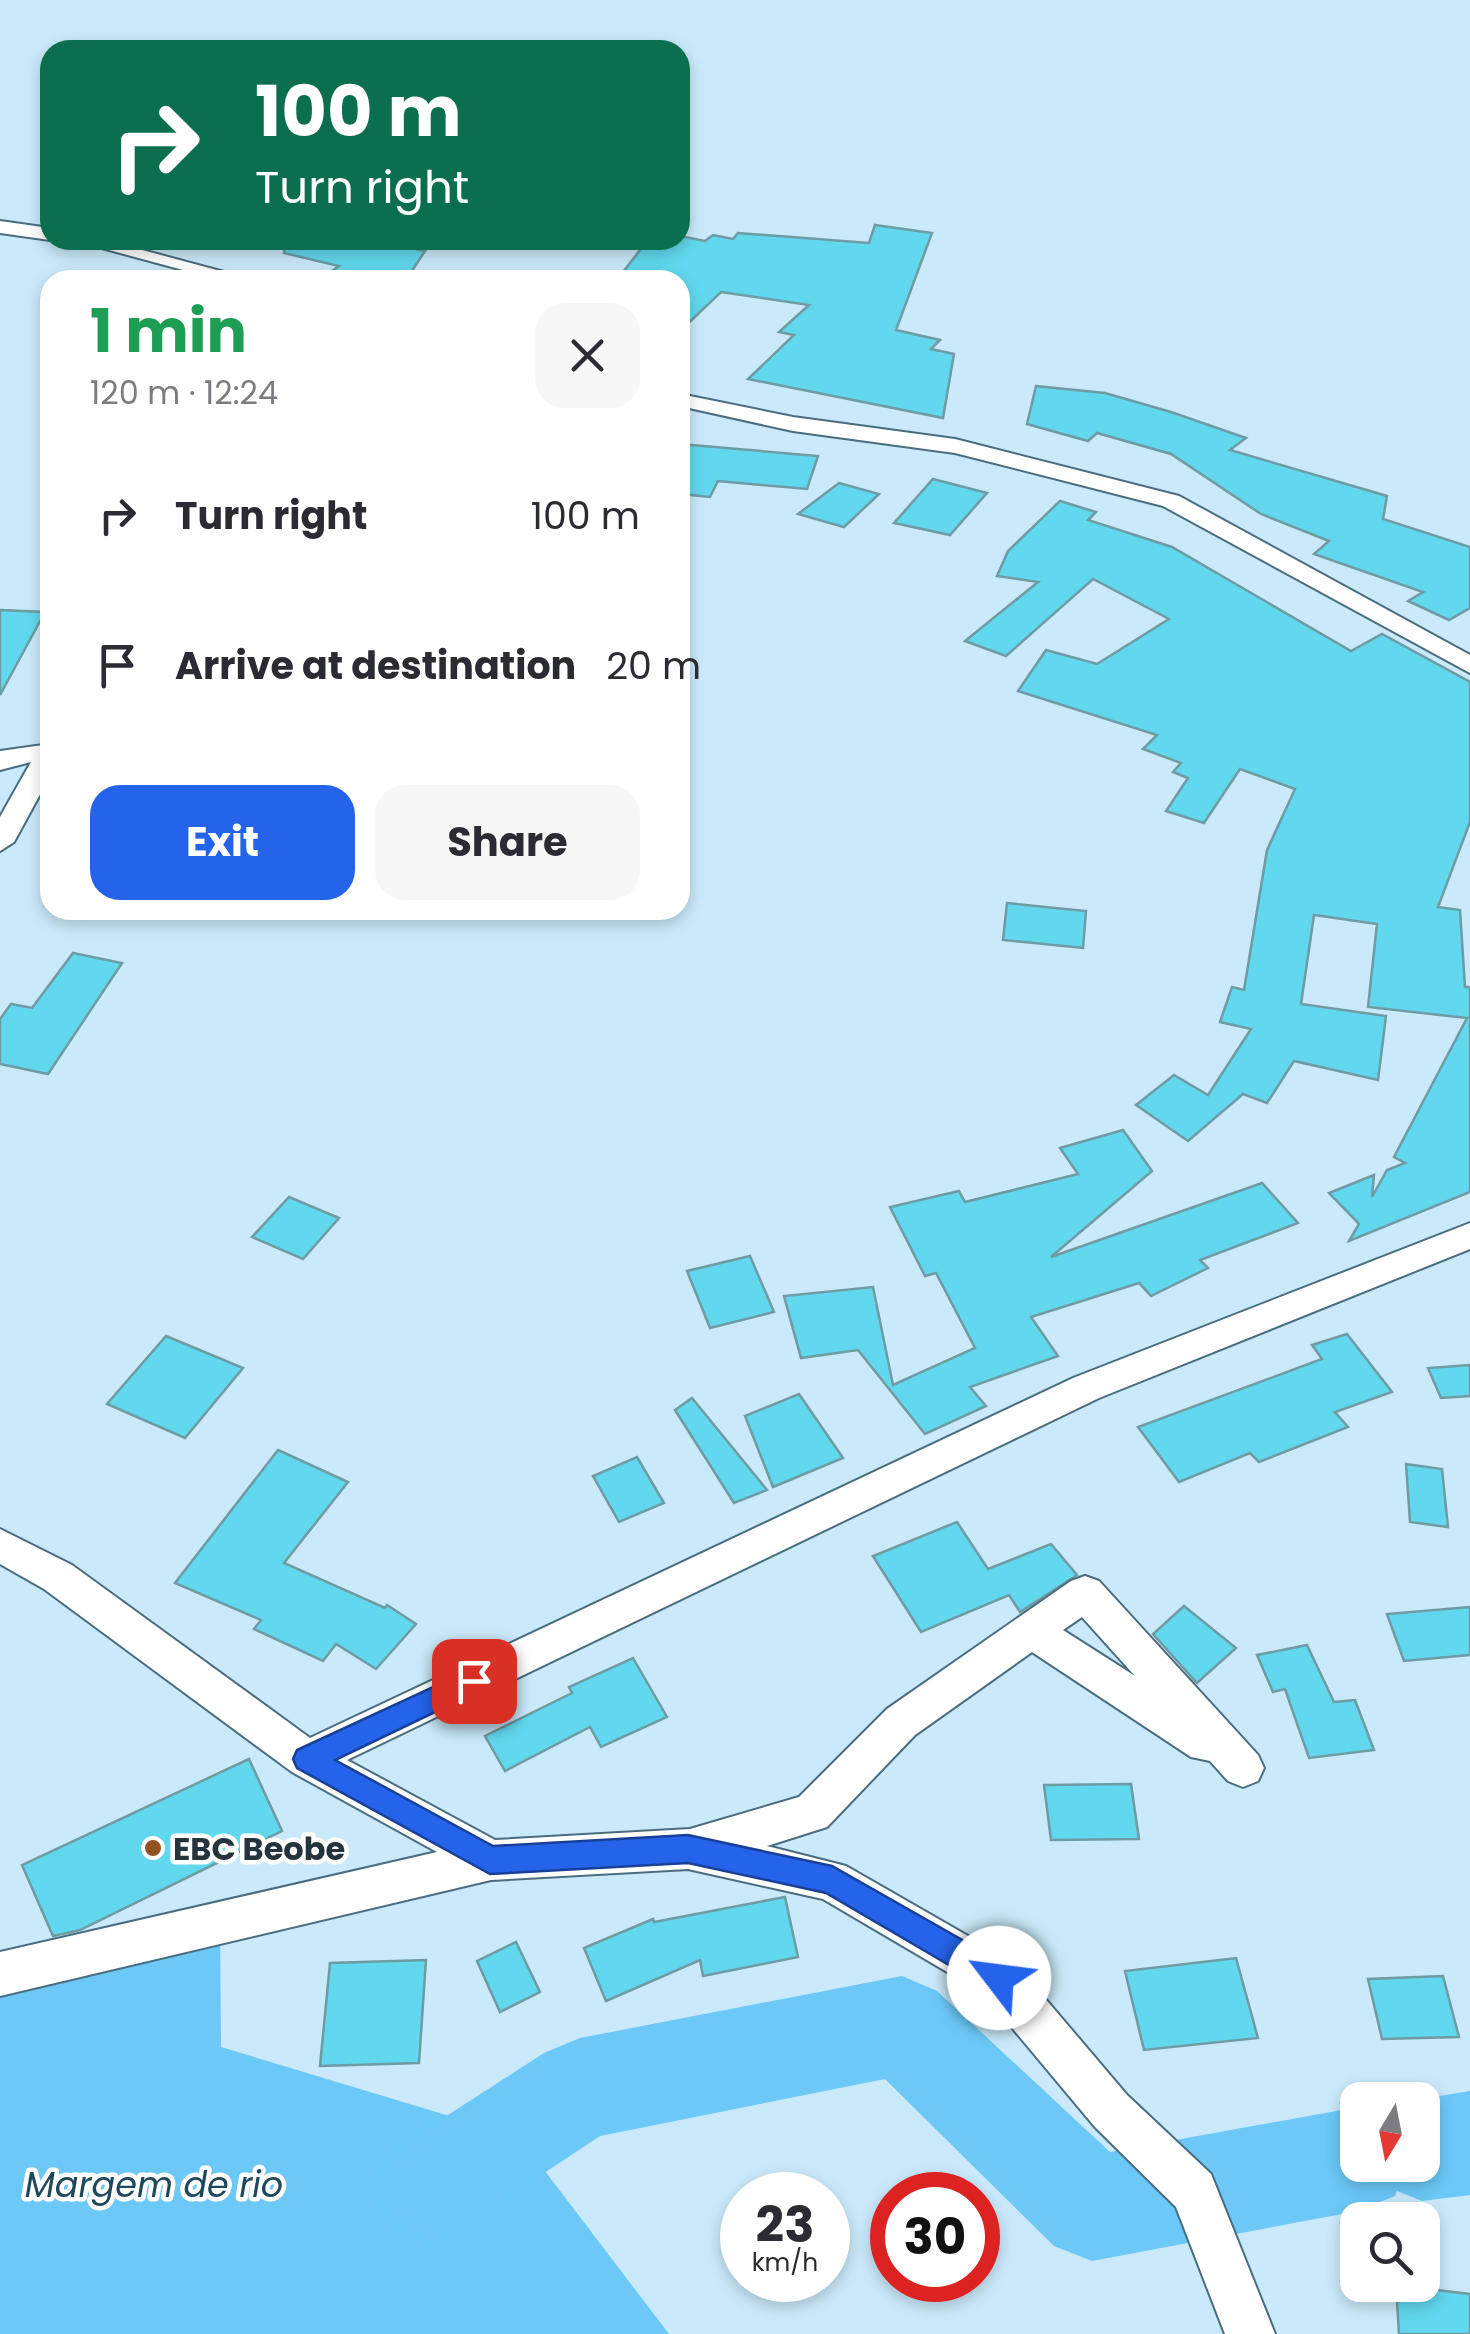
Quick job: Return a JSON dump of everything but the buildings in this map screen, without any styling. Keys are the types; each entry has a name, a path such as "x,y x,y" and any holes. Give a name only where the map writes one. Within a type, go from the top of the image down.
{"street":[{"path":"0,227 40,233"},
{"path":"122,250 204,270"},
{"path":"690,402 793,424 954,446 1008,462 1100,479 1171,501 1470,665"},
{"path":"0,762 13,754 40,753"},
{"path":"0,842 40,771"},
{"path":"307,1759 1086,1388 1470,1235"},
{"path":"0,1544 58,1576 307,1759 490,1860"},
{"path":"0,1974 490,1860 688,1849 812,1814 902,1722 1085,1594 1243,1768 1042,1637"},
{"path":"688,1849 832,1880 999,1978 1112,2110 1194,2190 1250,2334"}],"water":[{"name":"Margem de rio","path":"220,1923 221,2047 519,2137 669,2334 0,2334 0,1963"}],"waterway":[{"path":"429,2188 580,2089 902,2026 1092,2208 1340,2162"},
{"path":"1440,2147 1470,2143"}],"place":[{"name":"EBC Beobe","path":"153,1848"}],"route":[{"path":"474,1681 307,1759 490,1860 688,1849 832,1880 999,1978"}]}
